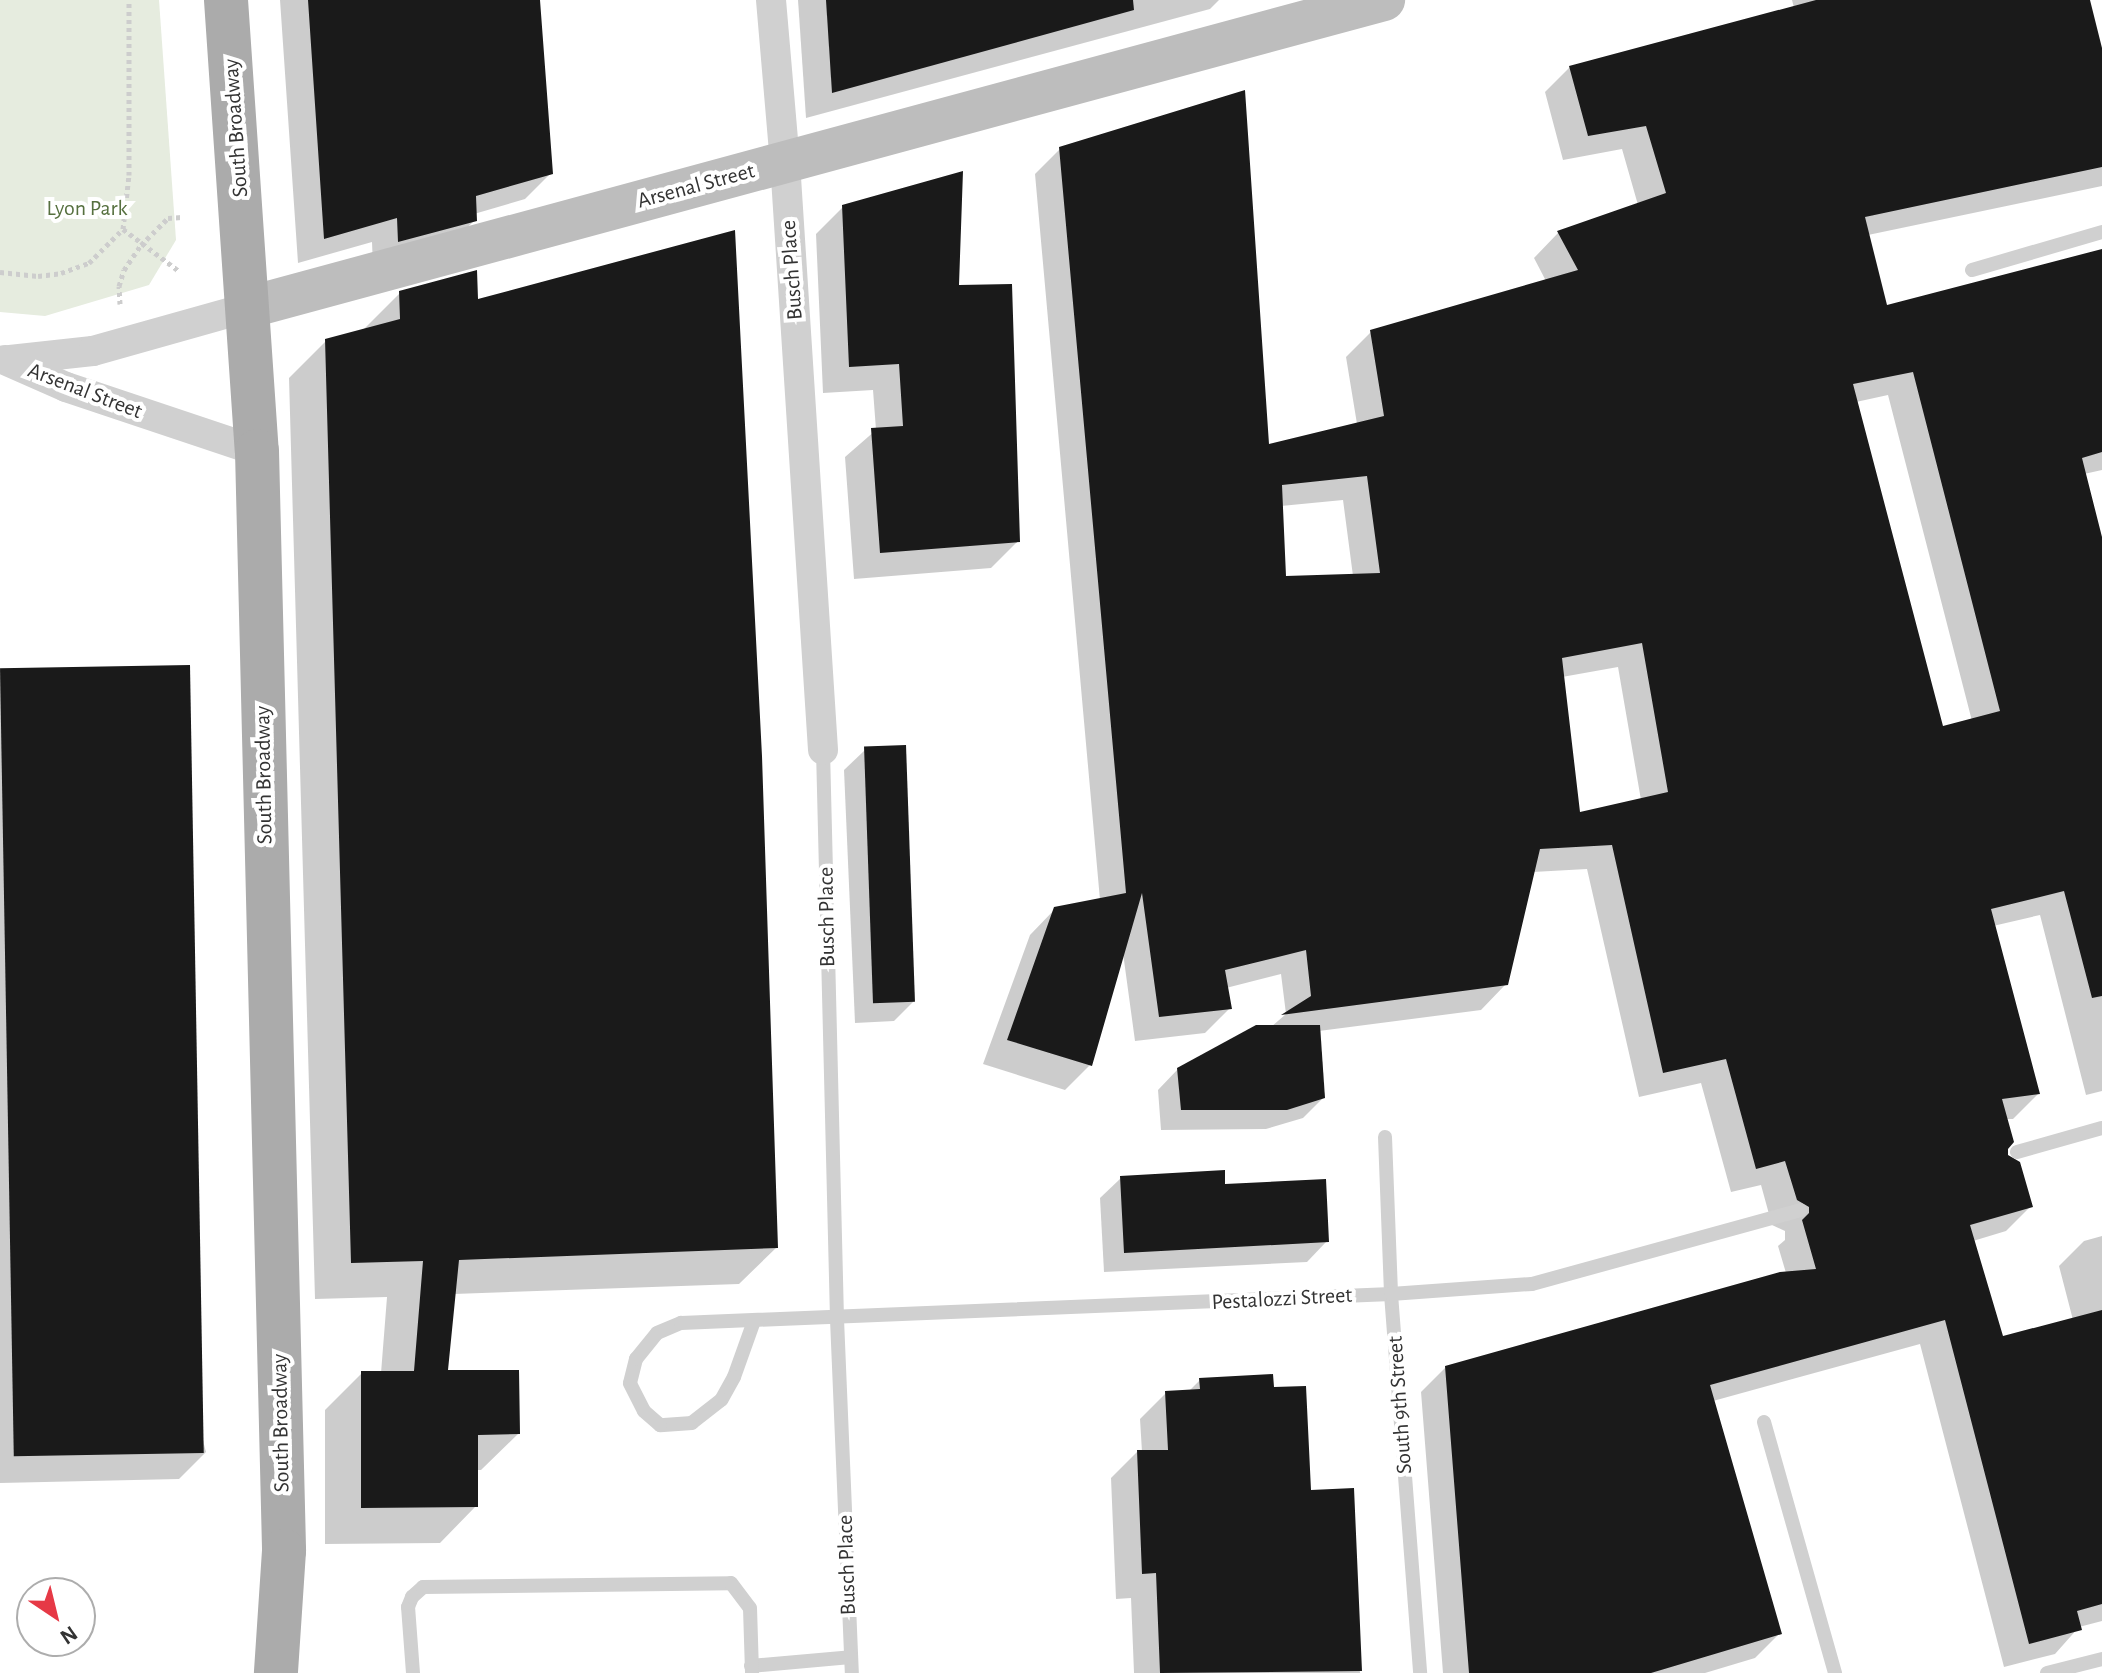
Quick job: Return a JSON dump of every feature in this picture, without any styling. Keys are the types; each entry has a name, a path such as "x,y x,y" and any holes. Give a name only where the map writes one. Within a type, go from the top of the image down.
{"main road":[{"name":"South Broadway","path":"226,0 250,307 257,451 284,1551 276,1673"},
{"name":"Arsenal Street","path":"250,307 785,162 1298,11 1384,0"},
{"name":"South Broadway","path":"284,1551 301,1673"}],"street":[{"name":"Busch Place","path":"771,0 785,162 823,750"},
{"name":"Arsenal Street","path":"3,359 93,351 250,307"},
{"name":"Arsenal Street","path":"3,359 66,387 257,451"}],"lane":[{"path":"1972,270 2102,232"},
{"name":"Busch Place","path":"823,750 837,1319 852,1673"},
{"path":"2017,1152 2102,1128"},
{"name":"South 9th Street","path":"1385,1137 1391,1294 1420,1673"},
{"name":"Pestalozzi Street","path":"754,1321 734,1377 721,1400 692,1423 660,1425 644,1411 630,1383 636,1359 657,1333 681,1323 1391,1294 1532,1284 1800,1210"},
{"path":"1764,1422 1835,1673"},
{"path":"413,1673 408,1607 423,1587 731,1583 750,1608 752,1669 851,1657"},
{"path":"2047,1673 2102,1659"}],"path":[{"path":"0,272 38,276 61,273 89,263 123,229 129,175 129,0"},
{"path":"120,304 119,286 124,270 141,245 168,218 182,217"},
{"path":"123,229 179,271"}],"green space":[{"name":"Lyon Park","path":"0,0 159,0 176,240 149,285 45,316 0,312"}],"building":[{"path":"308,0 540,0 553,174 476,196 477,221 398,242 397,218 324,239"},
{"path":"826,0 1133,0 1134,10 832,93"},
{"path":"1816,0 2090,0 2102,48 2102,167 1865,217 1887,305 2102,249 2102,452 2082,458 2102,537 2102,996 2092,998 2064,891 1991,909 2040,1094 2002,1099 2014,1142 2008,1149 2008,1155 2020,1162 2033,1207 1970,1225 2003,1336 2102,1310 2102,1604 2077,1611 2082,1630 2029,1644 1945,1320 1710,1385 1782,1634 1651,1673 1469,1673 1445,1366 1780,1272 1816,1269 1802,1220 1809,1213 1809,1207 1797,1200 1785,1161 1756,1169 1726,1059 1663,1073 1612,845 1540,849 1508,985 1281,1015 1311,996 1306,950 1225,970 1232,1009 1159,1017 1142,893 1092,1066 1007,1040 1054,907 1126,893 1059,147 1245,90 1269,444 1384,416 1370,330 1578,270 1557,231 1666,193 1646,126 1588,136 1569,66","holes":["1913,372 2000,711 1943,726 1853,384","1367,476 1380,573 1286,576 1282,485","1642,643 1668,792 1580,812 1562,658"]},
{"path":"963,171 959,285 1012,284 1020,542 880,553 871,428 903,426 899,364 849,367 842,205"},
{"path":"735,230 762,756 778,1248 459,1260 448,1370 519,1370 520,1434 478,1435 478,1507 361,1508 361,1371 414,1371 423,1261 351,1263 325,339 400,319 399,291 477,270 478,299"},
{"path":"190,665 204,1453 14,1456 0,668"},
{"path":"906,745 915,1002 873,1003 864,746"},
{"path":"1256,1025 1320,1025 1325,1098 1287,1110 1181,1110 1177,1068"},
{"path":"1225,1170 1225,1184 1326,1179 1329,1242 1124,1253 1120,1176"},
{"path":"1273,1374 1274,1387 1306,1386 1311,1490 1354,1488 1362,1671 1160,1673 1156,1573 1142,1574 1137,1450 1168,1450 1165,1391 1200,1389 1199,1378"}]}
